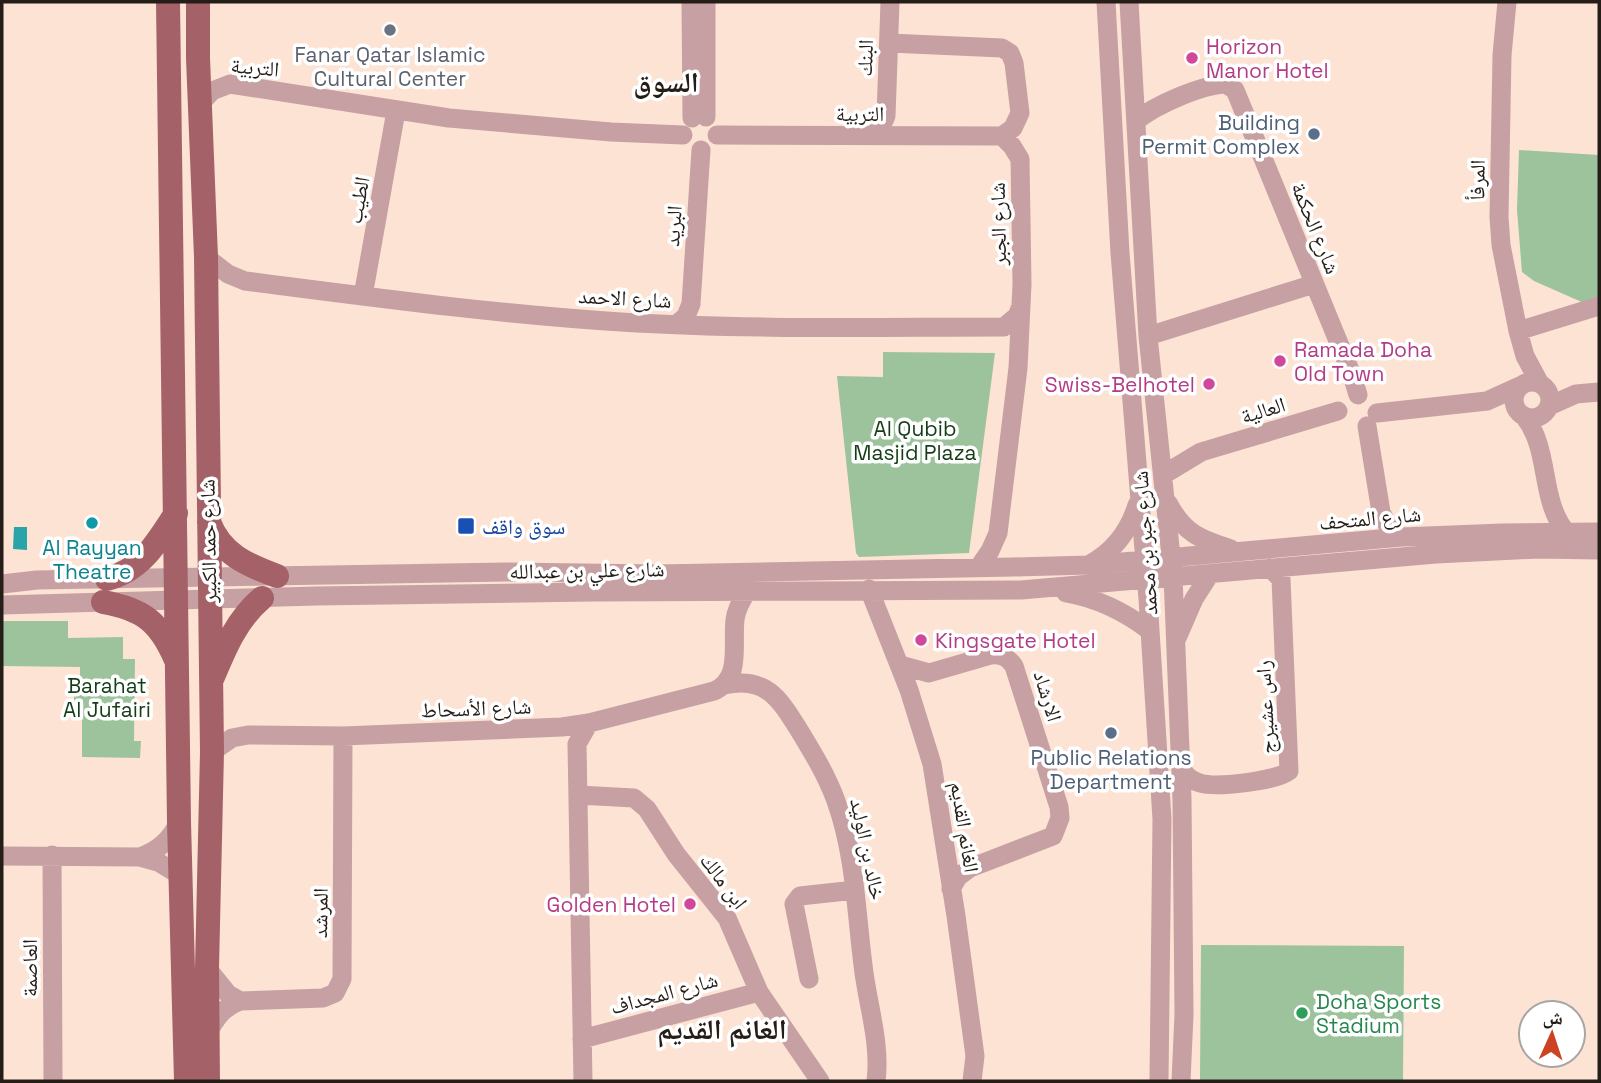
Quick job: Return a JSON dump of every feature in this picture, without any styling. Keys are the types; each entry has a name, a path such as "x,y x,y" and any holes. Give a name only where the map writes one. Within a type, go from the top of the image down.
{"main road":[{"name":"شارع حمد الكبير","path":"168,2 179,822 191,1080"},
{"name":"شارع حمد الكبير","path":"191,1080 207,1034 212,752 206,257 199,105 198,2"},
{"path":"176,513 155,546 140,563 120,576 105,591 144,615 166,639 177,662"},
{"path":"208,516 216,537 231,554 248,565 277,576"},
{"path":"211,684 223,653 244,615 262,598"}],"street":[{"path":"694,123 715,124 718,135 712,146 701,150 687,144 694,123 695,2"},
{"name":"البنك","path":"886,116 890,2"},
{"name":"شارع جبر بن محمد","path":"1105,2 1120,253 1150,631 1162,838 1157,1078"},
{"name":"شارع جبر بن محمد","path":"1129,2 1148,336 1172,566 1180,765 1184,1015 1181,1081"},
{"name":"المرفأ","path":"1507,2 1502,55 1499,217 1504,271 1518,331 1537,393 1538,439 1553,507 1566,532"},
{"path":"889,43 992,45 1006,50 1014,63 1020,113 1013,128 1002,136"},
{"name":"شارع الحكمة","path":"1162,103 1226,83 1237,94 1358,395"},
{"name":"التربية","path":"199,105 217,88 230,84 449,118 611,132 694,123"},
{"path":"1134,89 1147,98 1162,103"},
{"path":"1136,121 1162,103"},
{"name":"الطيب","path":"363,296 396,111"},
{"path":"873,135 886,116"},
{"path":"886,116 890,128 899,136"},
{"name":"التربية","path":"718,135 1002,136"},
{"name":"شارع الجبر","path":"979,567 998,533 1019,348 1020,159 1002,136"},
{"name":"البريد","path":"691,304 701,150"},
{"name":"شارع الاحمد","path":"206,257 220,269 245,281 523,315 704,326 1004,327"},
{"path":"205,305 222,288 245,281"},
{"path":"1148,336 1314,284"},
{"path":"677,324 686,316 691,304"},
{"path":"691,304 695,316 704,326"},
{"path":"1019,348 1004,327 1013,321 1021,306"},
{"path":"1518,331 1599,306"},
{"path":"1402,537 1386,524 1379,504 1372,420 1369,401 1358,395 1341,397 1338,411 1359,424 1372,420 1537,393 1599,392"},
{"path":"1521,414 1514,399 1537,393"},
{"path":"1487,401 1504,404 1521,414 1536,417 1537,393"},
{"name":"العالية","path":"1163,475 1201,452 1338,411"},
{"name":"المرفأ","path":"1521,414 1538,439"},
{"name":"العالية","path":"1159,445 1181,451 1201,452"},
{"path":"1089,565 1107,554 1121,539 1133,520 1139,497"},
{"path":"1165,499 1180,523 1192,533 1206,541 1243,553"},
{"path":"1364,541 1376,520 1379,504"},
{"path":"1542,532 1553,507"},
{"name":"شارع المتحف","path":"1172,566 1243,553 1402,537 1599,532"},
{"name":"شارع الجبر","path":"998,533 1002,552 1013,567"},
{"name":"شارع المتحف","path":"1172,566 1210,574 1436,554 1538,549 1599,550"},
{"name":"شارع علي بن عبدالله","path":"209,589 277,576 506,572 658,574 1089,565 1145,568 1172,566"},
{"name":"شارع علي بن عبدالله","path":"2,605 105,591 176,589 209,589 262,598 748,590 1049,589 1145,568"},
{"name":"راس عشيرج","path":"1180,765 1183,773 1191,779 1208,785 1278,777 1289,771 1281,579 1270,568"},
{"path":"1174,646 1190,608 1210,574"},
{"name":"شارع علي بن عبدالله","path":"2,583 37,580 105,591"},
{"name":"الغانم القديم","path":"869,589 900,665 932,764 975,1056 972,1081"},
{"path":"1049,589 1099,602 1122,612 1150,631"},
{"path":"729,678 736,613 748,590"},
{"name":"الارشاد","path":"929,673 991,655 998,654 1010,660 1056,797 1060,818 1057,829 1050,838 970,868"},
{"path":"900,665 929,673 910,693"},
{"name":"شارع الأسحاط","path":"212,752 232,738 242,736 342,736 562,727 589,723 715,691 729,678"},
{"name":"خالد بن الوليد","path":"729,678 763,687 776,697 816,758 836,800 855,890 863,966 877,1055 876,1081"},
{"path":"583,1081 578,744 589,723"},
{"path":"562,727 571,733 578,744"},
{"name":"المرشد","path":"240,1001 323,998 335,993 342,979 342,736"},
{"name":"ابن مالك","path":"578,795 634,798 647,809 676,854 727,918 759,992 820,1081"},
{"path":"140,857 167,842 179,822"},
{"name":"العاصمة","path":"52,855 53,1081"},
{"path":"2,856 140,857 158,862 181,876"},
{"path":"947,860 970,868"},
{"path":"951,889 958,877 970,868"},
{"path":"810,979 794,904 796,899 800,896 855,890"},
{"path":"207,968 228,994 240,1001"},
{"name":"شارع المجداف","path":"582,1039 759,992"},
{"path":"207,1034 223,1011 240,1001"}],"green space":[{"path":"1519,150 1599,155 1599,299 1584,303 1534,281 1522,272 1517,210"},
{"name":"Al Qubib Masjid Plaza","path":"883,352 995,353 969,553 859,557 856,553 837,376 883,377"},
{"name":"Barahat Al Jufairi","path":"2,621 68,621 68,638 123,637 123,659 135,659 134,741 141,741 140,758 82,757 82,718 74,718 74,690 80,689 80,667 2,666"},
{"name":"Doha Sports Stadium","path":"1201,945 1404,946 1403,1081 1200,1081"}],"water":[{"path":"14,527 27,527 27,550 13,549"}],"place":[{"name":"Fanar Qatar Islamic Cultural Center","path":"390,30"},
{"name":"Horizon Manor Hotel","path":"1192,58"},
{"name":"Building Permit Complex","path":"1314,134"},
{"name":"Ramada Doha Old Town","path":"1280,361"},
{"name":"Swiss-Belhotel","path":"1209,384"},
{"name":"Al Rayyan Theatre","path":"92,523"},
{"name":"سوق واقف","path":"466,526"},
{"name":"Kingsgate Hotel","path":"921,640"},
{"name":"Public Relations Department","path":"1111,733"},
{"name":"Golden Hotel","path":"690,904"},
{"name":"Doha Sports Stadium","path":"1302,1013"}],"district":[{"name":"السوق","path":"666,82"},
{"name":"الغانم القديم","path":"722,1029"}]}
